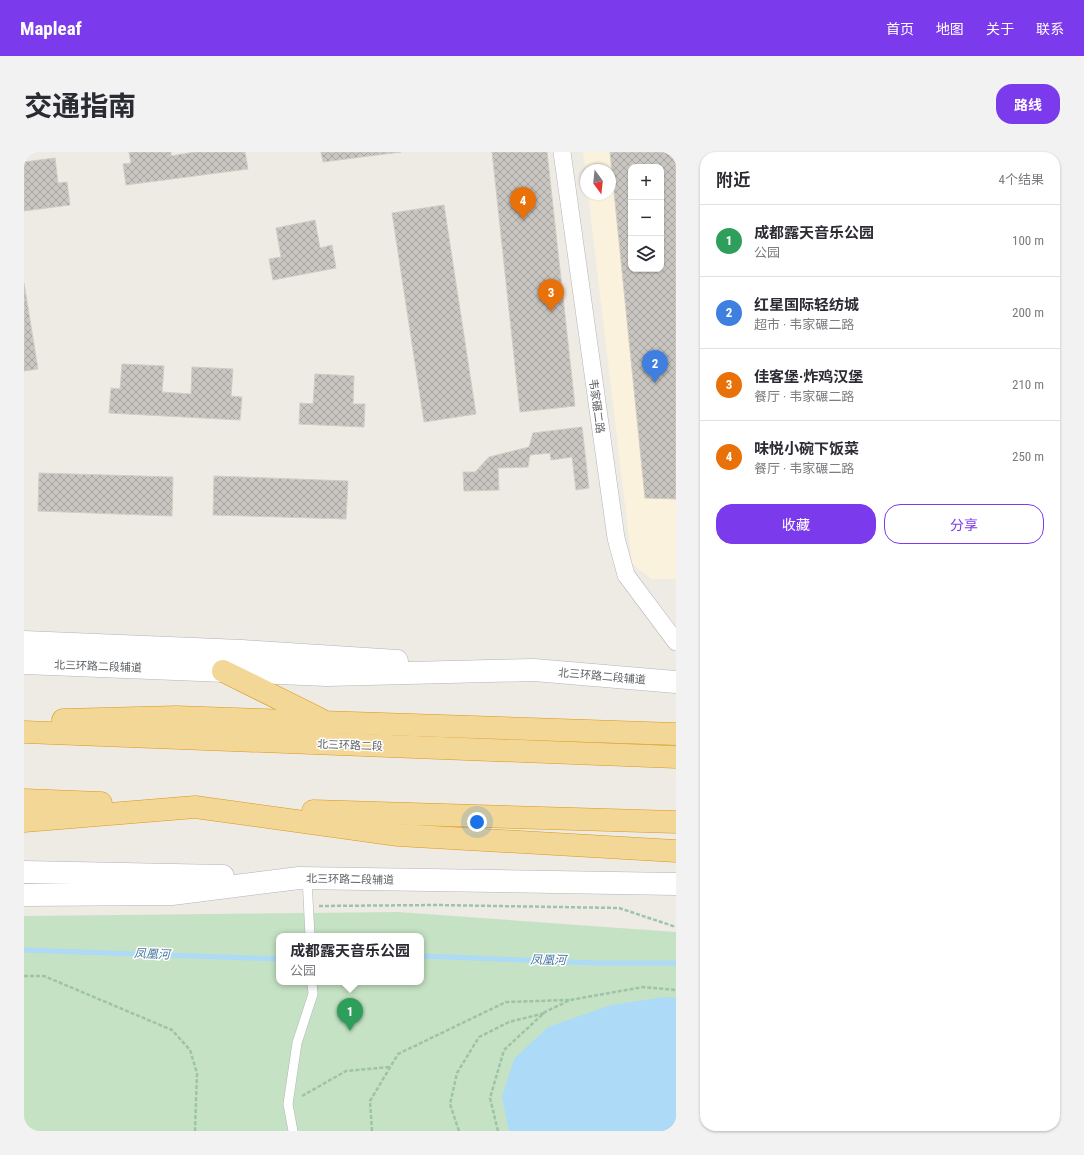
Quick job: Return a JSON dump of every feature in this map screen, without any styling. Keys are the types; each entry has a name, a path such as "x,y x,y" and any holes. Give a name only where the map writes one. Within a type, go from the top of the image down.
{"highway":[{"path":"222,671 326,722"},
{"path":"24,721 176,717 670,734"},
{"name":"北三环路二段","path":"24,732 676,757"},
{"path":"24,800 676,822"},
{"path":"24,821 196,807 398,835 676,851"}],"main road":[{"path":"24,642 242,651 534,670"},
{"name":"北三环路二段辅道","path":"24,663 327,675 534,670 676,682"},
{"path":"24,872 303,878"},
{"name":"北三环路二段辅道","path":"24,895 172,894 303,878 676,884"}],"street":[{"name":"韦家碾二路","path":"562,152 616,538 626,575 676,642"}],"lane":[{"path":"303,878 309,906 310,933"},
{"path":"292,1131 288,1104 297,1043 313,994 312,985"}],"path":[{"path":"309,906 436,905 619,908 676,927"},
{"path":"24,976 44,976 172,1030 190,1050 197,1073 195,1131"},
{"path":"372,1131 370,1101 398,1054 506,1002 570,1000 643,987 676,990"},
{"path":"459,1131 450,1104 457,1073 479,1038 509,1022 545,1012 570,1000"},
{"path":"498,1131 490,1098 504,1050 545,1012"},
{"path":"288,1104 346,1071 390,1067"}],"shaded area":[{"path":"583,152 676,152 676,579 652,579 632,564 589,200 616,200 616,164 585,164"}],"green space":[{"path":"398,912 676,932 676,1131 24,1131 24,916"}],"water":[{"path":"665,997 676,998 676,1131 509,1131 502,1097 514,1059 548,1027 611,1005"}],"building":[{"path":"129,152 171,152 171,156 195,152 245,152 248,169 126,185 123,164 131,163"},
{"path":"321,152 401,152 323,162"},
{"path":"492,152 547,152 575,406 520,412"},
{"path":"610,152 676,152 676,499 645,498 615,200 616,164 611,164"},
{"path":"55,158 58,183 67,182 70,205 24,211 24,162"},
{"path":"444,205 476,414 424,422 392,213"},
{"path":"315,220 320,248 332,245 336,268 273,280 269,259 281,257 276,228"},
{"path":"24,283 38,369 24,371"},
{"path":"122,364 164,366 162,392 191,394 192,367 233,369 231,396 242,397 240,420 109,413 111,388 120,389"},
{"path":"315,374 354,376 353,404 365,404 364,427 299,424 300,403 313,404"},
{"path":"582,427 589,488 576,490 572,457 551,460 550,453 530,455 528,467 498,468 499,490 464,491 463,472 475,472 489,457 529,447 533,433"},
{"path":"39,473 173,477 172,516 38,511"},
{"path":"214,476 348,481 346,519 213,515"}],"waterway":[{"name":"凤凰河","path":"24,950 276,959"},
{"name":"凤凰河","path":"424,956 597,963 676,963"}],"place":[{"name":"味悦小碗下饭菜","path":"523,220"},
{"name":"佳客堡·炸鸡汉堡","path":"551,312"},
{"name":"红星国际轻纺城","path":"655,383"},
{"name":"成都露天音乐公园","path":"350,1031"}]}
